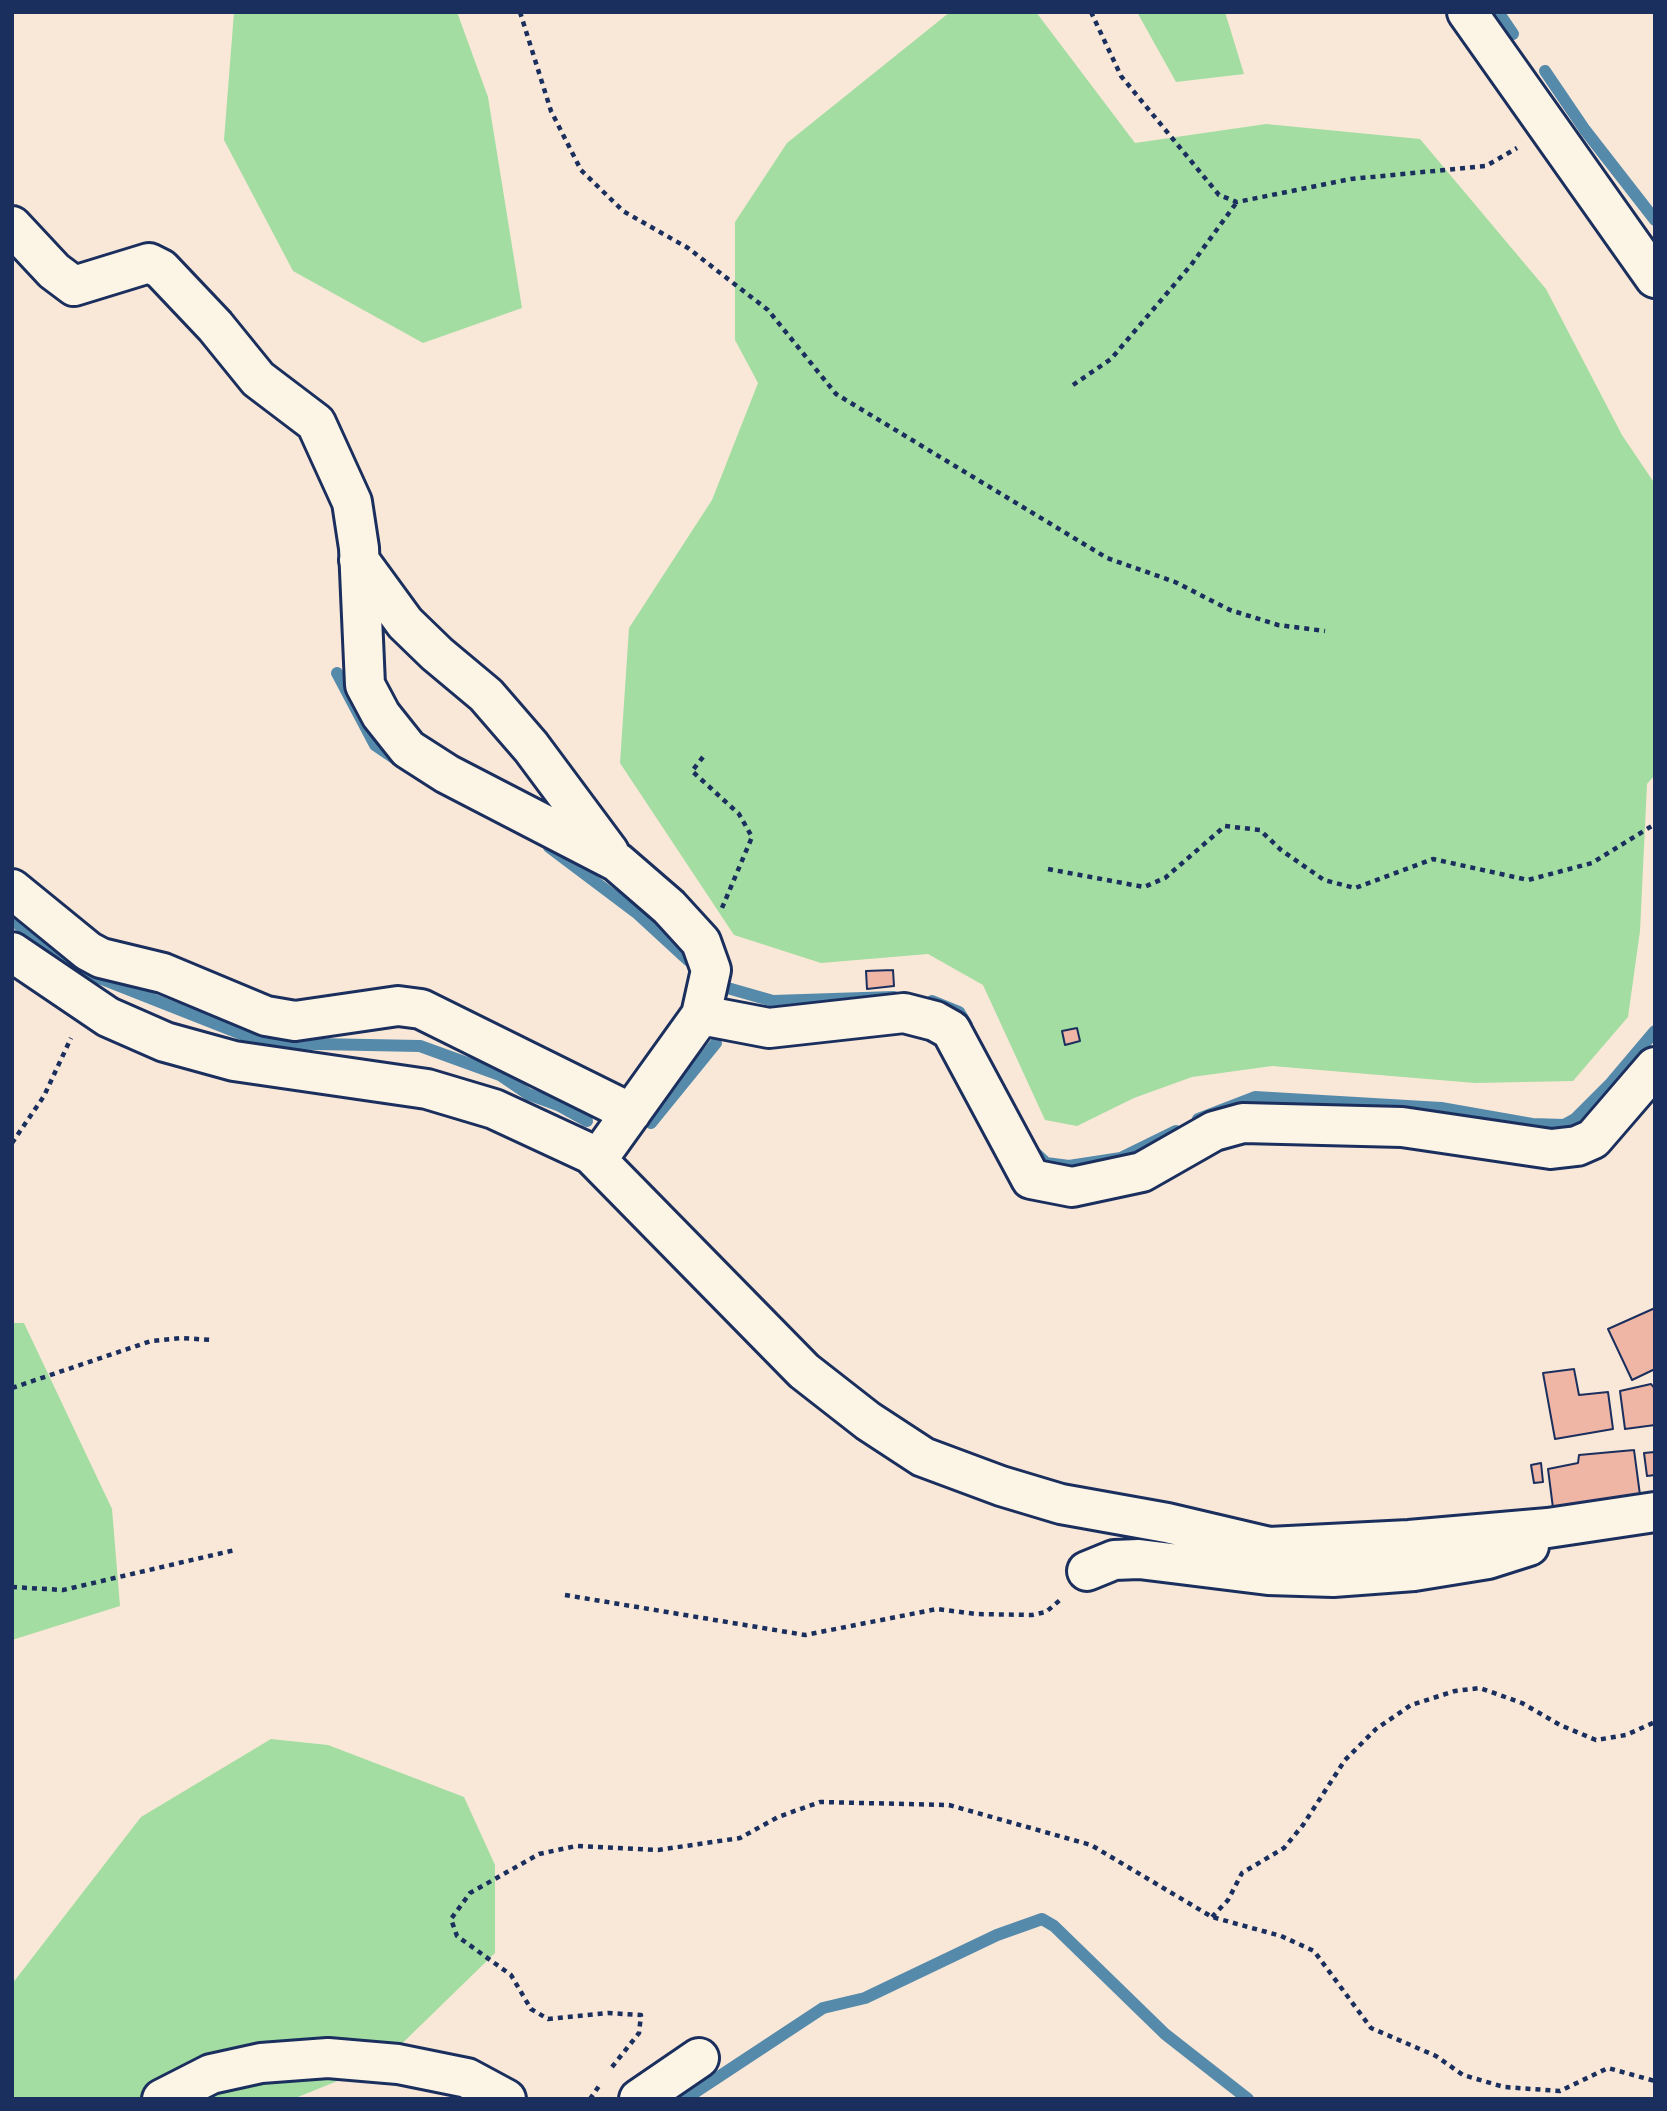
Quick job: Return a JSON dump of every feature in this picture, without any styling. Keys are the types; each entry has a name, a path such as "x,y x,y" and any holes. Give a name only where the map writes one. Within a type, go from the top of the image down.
{"street":[{"path":"1467,12 1655,278"},
{"path":"12,226 54,271 74,286 149,262 161,269 215,326 258,379 316,423 352,502 359,560 365,685 381,715 408,749 447,774 617,862"},
{"path":"359,560 405,623 486,695 531,747 617,862 669,907 701,942 711,970 701,1015 597,1160"},
{"path":"12,890 88,951 101,958 163,973 266,1016 295,1021 398,1006 421,1009 631,1113"},
{"path":"12,952 108,1017 165,1042 234,1061 427,1089 494,1109 591,1154 804,1371 868,1421 923,1457 1061,1504 1167,1523 1269,1548 1548,1528 1655,1512"},
{"path":"701,1015 769,1028 904,1013 935,1021 951,1030 1031,1179 1072,1186 1142,1172 1214,1131 1243,1123 1402,1127 1552,1150 1577,1146 1593,1139 1655,1067"},
{"path":"1087,1572 1114,1560 1139,1559 1268,1575 1333,1577 1414,1571 1520,1551 1535,1543 1548,1528"},
{"path":"162,2099 211,2074 261,2063 328,2058 398,2064 467,2078 506,2099"},
{"path":"639,2099 699,2058"}],"path":[{"path":"520,12 551,111 581,170 624,211 688,248 768,310 836,394 1107,558 1175,582 1230,610 1278,625 1325,631"},
{"path":"1091,12 1121,76 1219,195 1237,202 1351,179 1486,166 1552,130"},
{"path":"1073,385 1111,359 1191,265 1237,202"},
{"path":"701,942 710,935 752,837 739,814 692,771 703,757"},
{"path":"1048,869 1144,887 1165,877 1225,826 1260,830 1281,850 1324,880 1355,888 1433,859 1528,880 1592,863 1655,824"},
{"path":"12,1143 44,1096 70,1042 83,1000"},
{"path":"12,1388 151,1341 181,1338 213,1340"},
{"path":"12,1587 63,1590 235,1550"},
{"path":"565,1595 806,1636 937,1609 976,1614 1046,1612 1087,1572"},
{"path":"1212,1917 1228,1900 1242,1873 1284,1847 1303,1825 1345,1760 1376,1729 1412,1705 1455,1691 1480,1688 1522,1703 1560,1726 1596,1740 1626,1735 1655,1721"},
{"path":"611,2068 639,2033 641,2015 608,2013 548,2019 531,2009 511,1975 457,1936 451,1919 470,1894 539,1854 576,1846 658,1850 740,1838 778,1817 820,1802 949,1805 1091,1845 1212,1917 1281,1936 1314,1951 1371,2028 1436,2056 1463,2074 1504,2087 1560,2091 1608,2068 1655,2081"},
{"path":"590,2099 604,2078"}],"green space":[{"path":"234,12 457,12 488,97 522,308 423,343 293,271 224,140"},
{"path":"950,12 1036,12 1135,143 1266,124 1420,139 1546,289 1622,435 1655,484 1655,775 1647,784 1640,931 1628,1017 1573,1081 1475,1083 1272,1066 1192,1077 1134,1098 1077,1126 1045,1120 983,985 928,954 821,963 734,935 620,763 629,628 712,500 758,383 735,340 735,222 787,143"},
{"path":"1137,12 1225,12 1244,74 1176,82"},
{"path":"12,1323 24,1323 112,1509 120,1606 12,1640"},
{"path":"271,1739 328,1745 464,1797 495,1865 495,1953 382,2063 293,2099 12,2099 12,1984 141,1817"}],"building":[{"path":"893,970 894,986 867,989 866,971"},
{"path":"1077,1028 1080,1041 1065,1045 1062,1031"},
{"path":"1655,1308 1655,1369 1632,1380 1608,1329"},
{"path":"1574,1369 1579,1395 1608,1392 1613,1429 1555,1439 1543,1373"},
{"path":"1651,1384 1655,1389 1655,1425 1625,1429 1620,1391"},
{"path":"1634,1450 1640,1495 1553,1508 1548,1469 1578,1463 1579,1455"},
{"path":"1655,1452 1655,1475 1647,1476 1644,1453"},
{"path":"1541,1463 1543,1482 1534,1483 1531,1465"}],"waterway":[{"path":"1498,12 1513,34"},
{"path":"1545,71 1585,130 1655,220"},
{"path":"337,673 375,745 400,762"},
{"path":"549,847 638,914 688,960"},
{"path":"12,920 89,974 264,1043 420,1046 500,1075 528,1094 558,1105 587,1121"},
{"path":"724,987 773,1001 894,997"},
{"path":"932,1001 959,1012 967,1025"},
{"path":"1198,1119 1255,1097 1441,1108 1532,1124 1564,1125 1575,1119 1611,1083 1655,1031"},
{"path":"651,1123 716,1043"},
{"path":"1032,1150 1046,1163 1069,1166 1121,1158 1176,1131"},
{"path":"685,2099 823,2008 865,1998 997,1935 1042,1919 1054,1926 1165,2034 1248,2099"}]}
